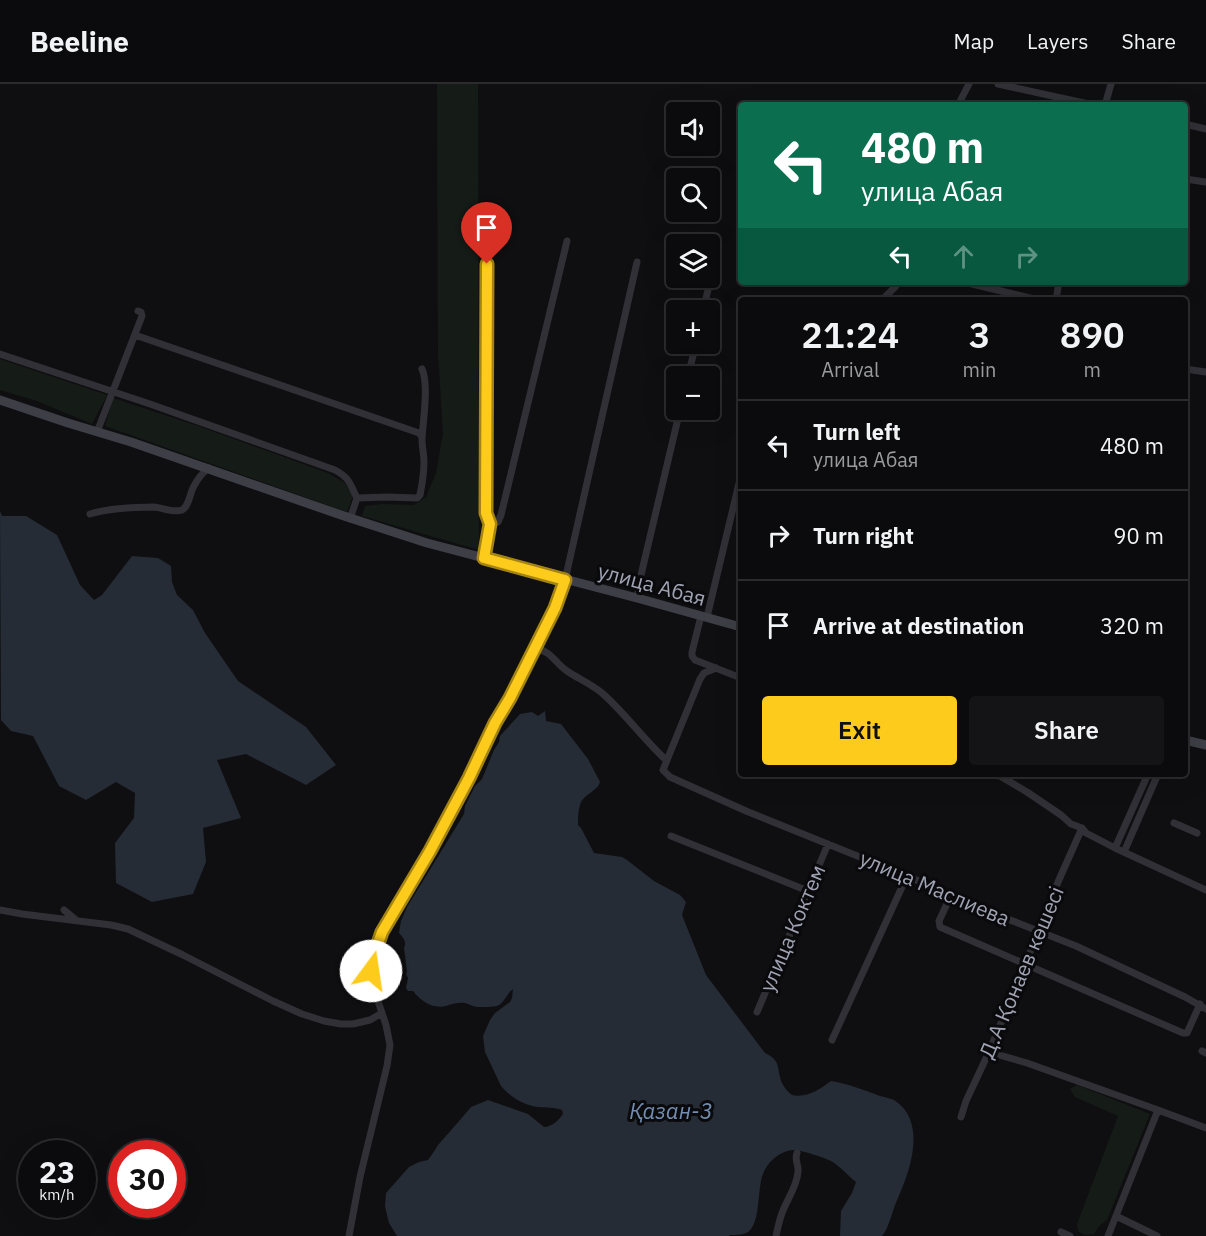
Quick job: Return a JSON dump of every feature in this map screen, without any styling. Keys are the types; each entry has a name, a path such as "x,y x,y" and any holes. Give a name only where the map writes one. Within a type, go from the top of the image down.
{"main road":[{"name":"улица Абая","path":"0,400 209,468 350,519 427,543 637,597 738,626"},
{"path":"1188,741 1206,745"}],"street":[{"path":"960,102 969,84"},
{"path":"999,84 1080,102"},
{"path":"1106,102 1111,84"},
{"path":"1188,125 1206,129"},
{"path":"1188,179 1206,182"},
{"path":"484,558 490,524 486,513 487,219"},
{"path":"490,524 498,522 501,515 567,241"},
{"path":"349,1236 390,1045 371,971 374,955 382,932 441,832 555,608 565,580 637,262"},
{"path":"885,297 895,285"},
{"path":"976,285 1026,297"},
{"path":"97,432 142,316 138,311"},
{"path":"135,335 419,433 422,437"},
{"path":"0,354 150,404 335,470 350,482 357,498 350,519"},
{"path":"357,498 387,496 417,498 420,495 424,464 422,369"},
{"path":"1188,369 1206,372"},
{"path":"637,597 678,420"},
{"path":"90,514 132,507 183,510 198,479 209,468"},
{"path":"738,486 704,616 692,652 695,660 738,677"},
{"path":"534,648 547,651 566,670 602,693 666,760 700,679 704,673 716,668"},
{"name":"улица Маслиева","path":"666,760 663,770 670,777 746,811 1076,946 1203,1006"},
{"path":"1002,777 1061,815 1071,824 1082,828 1086,833 1206,890"},
{"path":"1115,848 1147,777"},
{"path":"1124,852 1157,777"},
{"path":"1174,823 1197,833"},
{"name":"Д.А Қонаев көшесі","path":"961,1117 1082,828"},
{"path":"671,836 808,891"},
{"name":"улица Коктем","path":"757,1012 828,844"},
{"path":"832,1040 907,876"},
{"path":"951,895 939,921 940,927 1183,1033 1187,1033 1203,1006"},
{"path":"0,910 128,929 273,1001 313,1017 341,1024 353,1024 370,1020 382,1013"},
{"path":"64,910 76,920"},
{"path":"989,1052 1027,1063 1206,1128"},
{"path":"1108,1236 1158,1110"},
{"path":"776,1236 779,1220 792,1195 798,1172 795,1158 797,1153"},
{"path":"1116,1216 1157,1236"},
{"path":"1061,1232 1070,1236"}],"shaded area":[{"path":"437,84 478,84 479,550 362,516 365,506 414,505 426,497 436,473 443,433 438,353"},
{"path":"0,359 107,395 92,424 37,401 0,390"},
{"path":"113,398 328,473 345,483 353,496 347,512 105,426"},
{"path":"1077,1085 1150,1114 1107,1220 1094,1234 1084,1235 1078,1231 1077,1224 1118,1116 1075,1097 1070,1089"}],"water":[{"path":"0,511 2,516 26,516 57,535 80,585 94,600 102,595 132,556 158,558 171,566 172,582 177,595 193,610 205,633 238,681 306,727 336,765 306,785 246,754 217,760 241,818 203,828 206,862 193,894 152,902 116,883 115,843 134,818 135,793 116,782 86,800 59,786 33,736 11,731 1,720"},
{"name":"Қазан-3","path":"545,711 546,721 561,724 588,759 600,782 582,801 578,815 578,825 594,853 622,857 654,881 680,895 686,902 682,915 706,975 765,1053 774,1059 782,1083 788,1091 797,1096 808,1094 831,1081 892,1099 904,1109 913,1133 911,1160 889,1224 882,1236 840,1236 841,1211 856,1182 831,1161 813,1154 790,1150 780,1154 765,1169 761,1180 755,1221 748,1232 742,1234 729,1236 397,1236 389,1223 385,1206 386,1193 409,1167 428,1160 471,1107 488,1100 528,1114 544,1127 555,1123 563,1114 562,1110 528,1104 509,1094 501,1086 485,1052 483,1036 490,1020 495,1013 510,1002 513,989 502,1003 496,1006 476,1007 460,1003 441,1007 427,1003 406,988 408,978 405,942 399,933 407,907 464,814 465,806 475,786 482,779 500,736 520,714 532,712 538,716"}],"route":[{"path":"371,971 382,932 430,851 469,778 555,608 565,580 484,558 490,524 486,513 487,264"}]}
